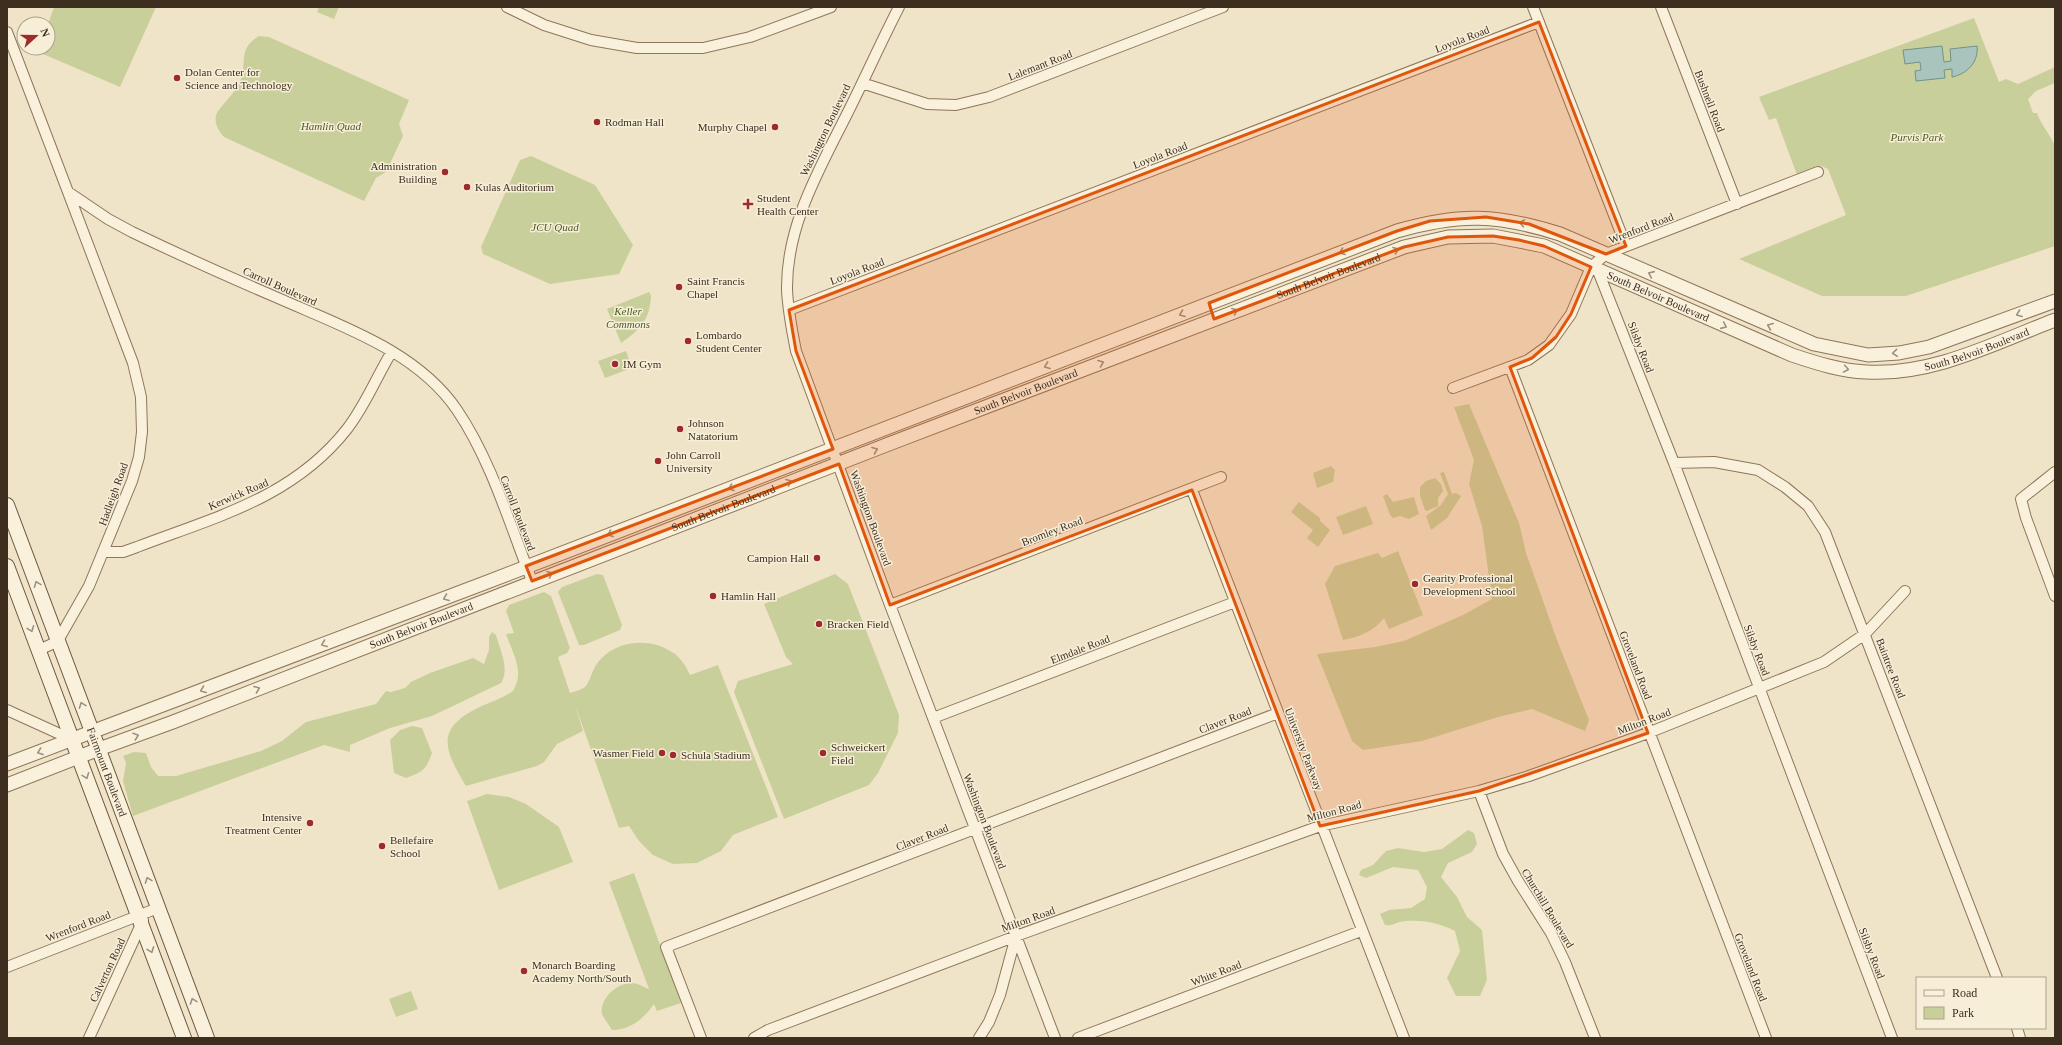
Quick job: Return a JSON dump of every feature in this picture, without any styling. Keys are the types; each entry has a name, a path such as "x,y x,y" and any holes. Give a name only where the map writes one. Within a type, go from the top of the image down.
{"main road":[{"name":"Fairmount Boulevard","path":"7,505 99,749 146,915 184,1038"},
{"name":"Fairmount Boulevard","path":"7,566 73,740 78,757 146,915 207,1038"}],"street":[{"path":"507,7 544,25 591,40 637,48 703,48 750,37 831,7"},
{"name":"Washington Boulevard","path":"899,7 808,192 795,228 789,271 789,310 796,351 839,464 890,606 1055,1038"},
{"name":"Lalemant Road","path":"862,83 927,104 956,106 989,98 1223,7"},
{"path":"1533,7 1626,246"},
{"name":"Bushnell Road","path":"1661,7 1737,204"},
{"name":"Loyola Road","path":"789,310 1539,22"},
{"path":"7,32 68,192"},
{"name":"Wrenford Road","path":"1453,388 1532,358 1556,337 1595,269 1606,254 1818,172"},
{"name":"Carroll Boulevard","path":"68,192 108,219 132,232 358,334 424,373 456,408 472,433 485,459 532,581"},
{"name":"Hadleigh Road","path":"58,640 89,586 104,552 136,468 142,438 142,408 136,374 129,350 68,192"},
{"name":"South Belvoir Boulevard","path":"7,764 93,733 1397,231 1430,221 1486,217 1529,224 1560,234 1814,344 1868,355 1899,353 1929,348 2055,301"},
{"name":"South Belvoir Boulevard","path":"7,785 173,722 532,581 1214,319 1404,247 1448,237 1494,236 1544,246 1792,356 1821,365 1866,372 1932,365 1952,359 2055,320"},
{"name":"Silsby Road","path":"1595,269 1674,463 1892,1038"},
{"path":"1209,303 1214,319"},
{"name":"Kerwick Road","path":"104,552 118,552 132,549 266,497 287,485 330,448 348,428 391,353"},
{"name":"Groveland Road","path":"1510,367 1648,733 1766,1038"},
{"name":"Baintree Road","path":"1674,463 1714,462 1758,470 1785,487 1808,506 1825,532 1997,977"},
{"path":"2055,472 2021,499 2026,518 2055,596"},
{"name":"Bromley Road","path":"890,606 1192,490 1221,477"},
{"name":"University Parkway","path":"1192,490 1320,826 1362,931 1401,1037"},
{"name":"Milton Road","path":"754,1038 768,1030 1016,936 1320,826 1479,791 1529,776 1648,733 1824,662 1865,634 1905,591"},
{"name":"Elmdale Road","path":"933,718 1235,602"},
{"path":"39,650 58,640"},
{"path":"7,710 73,740"},
{"name":"Claver Road","path":"701,1038 666,947 1278,713"},
{"name":"Churchill Boulevard","path":"1479,791 1511,868 1545,922 1562,955 1595,1038"},
{"name":"Wrenford Road","path":"7,967 146,915"},
{"name":"Calverton Road","path":"89,1038 146,915"},
{"name":"White Road","path":"1078,1038 1362,931"},
{"path":"979,1038 989,1022 1000,995 1016,936"}],"highlighted area":[{"path":"1539,22 1626,246 1606,254 1529,224 1486,217 1430,221 1397,231 1209,303 1214,319 1404,247 1448,237 1493,236 1519,240 1544,246 1591,267 1571,314 1556,337 1532,358 1510,367 1648,733 1479,791 1320,826 1192,490 890,605 839,464 532,581 526,566 833,449 796,351 789,310"}],"green space":[{"path":"54,7 156,7 120,87 48,56 56,56 56,16 51,16"},
{"path":"319,7 339,7 334,19 317,12"},
{"name":"Purvis Park","path":"1974,18 1999,82 2006,79 2018,84 2055,67 2055,83 2036,91 2028,99 2033,113 2037,113 2055,146 2055,246 1906,296 1822,296 1739,259 1846,215 1828,169 1821,166 1797,175 1776,118 1769,120 1759,97"},
{"name":"Hamlin Quad","path":"259,36 269,37 409,100 399,124 403,136 386,172 376,178 364,201 224,137 219,130 216,124 216,115 239,84 243,72 244,55 246,50 252,41"},
{"name":"JCU Quad","path":"531,156 595,185 633,245 619,274 550,284 483,254 481,247 520,160"},
{"name":"Keller Commons","path":"649,292 651,300 644,322 632,335 621,343 607,309"},
{"name":"IM Gym","path":"626,351 632,368 605,378 598,361"},
{"path":"1469,404 1519,523 1526,553 1557,640 1589,720 1585,731 1532,709 1498,717 1422,741 1363,750 1352,741 1317,654 1375,647 1404,641 1463,615 1492,599 1482,526 1469,484 1474,460 1454,407"},
{"path":"1331,466 1335,470 1333,482 1317,488 1313,473"},
{"path":"1444,472 1452,494 1456,493 1461,496 1447,518 1431,530 1426,516 1441,505 1448,494 1440,473"},
{"path":"1435,478 1441,484 1443,491 1438,498 1438,506 1427,511 1425,510 1420,496 1420,487 1426,481"},
{"path":"1387,494 1393,502 1414,497 1419,514 1409,519 1400,516 1393,518 1390,515 1383,496"},
{"path":"1299,502 1320,518 1320,521 1330,530 1318,547 1307,538 1313,530 1291,512"},
{"path":"1366,506 1373,524 1343,535 1336,517"},
{"path":"1398,551 1423,615 1389,629 1384,618 1380,623 1366,633 1343,640 1325,584 1335,566 1378,553 1382,558"},
{"path":"597,574 603,575 622,625 620,630 584,645 579,645 558,592 562,587"},
{"name":"Schweickert Field","path":"835,574 848,584 899,715 898,733 878,773 869,785 784,819 734,692 738,681 793,664 786,657 764,604"},
{"name":"Schula Stadium","path":"544,592 551,596 570,648 567,653 558,657 570,693 585,687 593,670 601,658 615,648 632,643 649,643 669,650 678,656 690,675 718,665 778,817 733,835 721,851 697,863 673,864 653,855 639,841 629,826 619,828 575,705 583,731 557,744 544,762 537,766 466,786 452,760 448,749 450,730 467,714 502,698 513,691 518,677 518,670 517,663 506,634 514,633 506,611 509,605"},
{"path":"492,632 496,635 503,659 505,672 501,683 432,716 390,728 350,745 350,752 324,745 133,816 123,781 126,763 123,756 134,752 146,753 151,767 158,776 176,776 261,751 282,741 306,722 376,704 386,691 391,692 405,688 411,682 430,673 473,658 484,664 489,650 489,637"},
{"path":"412,726 422,728 432,753 426,767 423,770 406,778 394,773 390,740 400,730"},
{"path":"487,794 509,797 526,804 559,827 573,862 499,890 467,801"},
{"path":"1468,830 1474,833 1477,844 1472,852 1448,863 1441,877 1457,897 1467,917 1482,930 1487,980 1480,996 1456,996 1447,978 1460,951 1455,931 1437,924 1419,921 1403,921 1391,925 1385,925 1380,914 1389,910 1411,908 1425,899 1427,887 1418,870 1393,867 1366,878 1359,875 1361,870 1373,865 1386,851 1398,848 1424,852 1442,849"},
{"path":"634,873 681,1003 657,1011 654,1004 646,1014 636,1022 625,1028 612,1030 602,1014 603,1003 610,993 620,986 631,983 638,984 649,989 609,882"},
{"path":"411,991 418,1009 396,1017 389,999"}],"water":[{"path":"1942,46 1944,62 1951,61 1950,49 1977,46 1974,62 1963,73 1952,77 1952,69 1944,70 1945,78 1916,81 1915,71 1921,70 1920,62 1905,64 1903,50"}],"place":[{"name":"Dolan Center for Science and Technology","path":"177,78"},
{"name":"Rodman Hall","path":"597,122"},
{"name":"Murphy Chapel","path":"775,127"},
{"name":"Administration Building","path":"445,172"},
{"name":"Kulas Auditorium","path":"467,187"},
{"name":"Student Health Center","path":"748,204"},
{"name":"Saint Francis Chapel","path":"679,287"},
{"name":"Lombardo Student Center","path":"688,341"},
{"name":"IM Gym","path":"615,364"},
{"name":"Johnson Natatorium","path":"680,429"},
{"name":"John Carroll University","path":"658,461"},
{"name":"Campion Hall","path":"817,558"},
{"name":"Gearity Professional Development School","path":"1415,584"},
{"name":"Hamlin Hall","path":"713,596"},
{"name":"Bracken Field","path":"819,624"},
{"name":"Wasmer Field","path":"662,753"},
{"name":"Schweickert Field","path":"823,753"},
{"name":"Schula Stadium","path":"673,755"},
{"name":"Intensive Treatment Center","path":"310,823"},
{"name":"Bellefaire School","path":"382,846"},
{"name":"Monarch Boarding Academy North/South","path":"524,971"}]}
